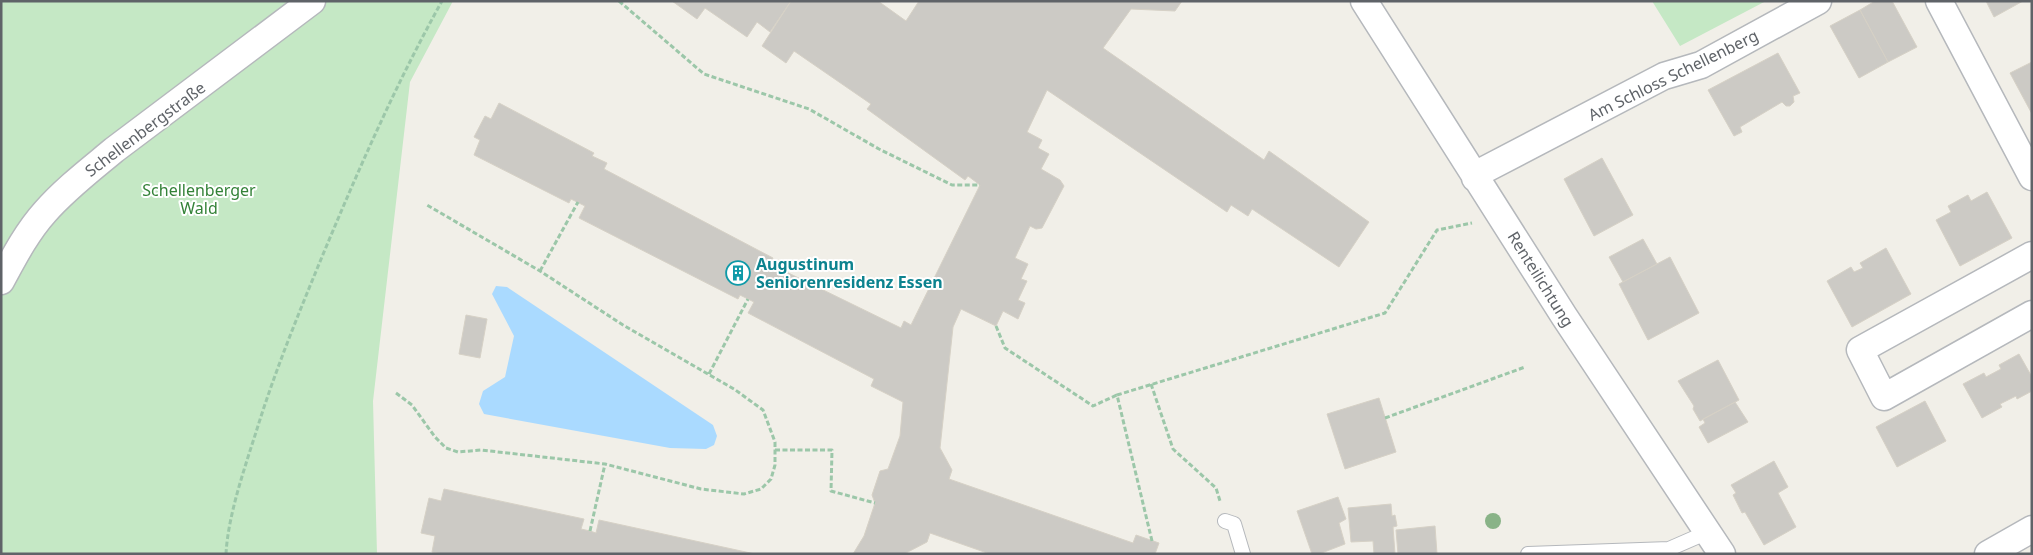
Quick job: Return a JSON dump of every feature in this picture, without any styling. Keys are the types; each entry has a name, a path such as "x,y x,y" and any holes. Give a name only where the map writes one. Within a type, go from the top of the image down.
{"street":[{"name":"Schellenbergstraße","path":"1,281 15,255 44,213 83,176 114,150 312,1"},
{"name":"Renteilichtung","path":"1364,1 1458,146 1475,178 1722,554"},
{"name":"Am Schloss Schellenberg","path":"1475,178 1484,170 1664,76 1701,65 1818,1"},
{"path":"1939,1 2032,177"},
{"path":"2032,255 1860,350 1884,397 2032,314"},
{"path":"1988,554 2032,529"}],"lane":[{"path":"1225,521 1234,524 1243,554"},
{"path":"1528,554 1669,549 1708,532"}],"path":[{"path":"226,554 227,538 247,462 271,384 290,335 361,163 415,49 442,1"},
{"path":"618,1 704,74 809,109 952,185 980,185"},
{"path":"540,271 578,202"},
{"path":"396,393 412,405 446,448 458,452 481,450 605,464 701,489 744,494 761,489 771,479 775,465 775,442 764,410 734,389 623,325 540,271 427,205"},
{"path":"996,326 1005,348 1093,406 1117,395 1151,384 1386,313 1437,230 1470,224 1497,210"},
{"path":"709,374 748,299"},
{"path":"1386,418 1525,367"},
{"path":"1151,384 1173,449 1216,488 1225,521"},
{"path":"1117,395 1152,541"},
{"path":"775,450 832,450 831,491 875,503"},
{"path":"590,531 605,464"}],"green space":[{"name":"Schellenberger Wald","path":"1,1 453,1 410,82 373,401 377,554 1,554"},
{"path":"1652,1 1766,1 1680,46"}],"water":[{"path":"496,286 507,287 713,425 717,436 714,445 706,449 670,448 484,414 479,404 483,391 505,377 514,336 492,294"}],"building":[{"path":"672,1 791,1 770,32 757,22 747,37 705,8 697,19"},
{"name":"Augustinum Seniorenresidenz Essen","path":"791,1 878,1 906,21 919,1 1182,1 1175,11 1131,9 1103,48 1264,160 1269,151 1369,222 1339,267 1252,209 1248,216 1231,205 1227,212 1047,90 1027,132 1042,140 1038,148 1049,154 1041,169 1060,180 1064,186 1042,228 1036,229 1030,226 1015,258 1028,264 1021,279 1027,281 1018,300 1025,303 1018,319 1003,311 996,326 961,309 953,327 940,448 952,470 949,479 1133,543 1136,535 1159,543 1155,554 990,554 930,533 927,542 904,554 853,554 864,536 875,503 872,495 880,471 888,469 900,436 903,402 871,386 874,379 748,313 754,302 740,295 738,299 579,218 585,206 571,199 569,203 474,155 480,140 474,137 485,116 491,119 499,103 594,153 592,156 607,163 604,169 773,258 770,264 901,328 904,321 911,325 980,185 968,176 965,180 867,109 871,104 794,51 786,63 762,46"},
{"path":"1875,1 1892,1 1917,47 1888,62 1860,10"},
{"path":"1986,1 2023,1 1994,17"},
{"path":"1860,10 1888,62 1859,78 1830,26"},
{"path":"1778,53 1800,93 1793,96 1794,102 1790,106 1786,106 1782,102 1740,127 1742,132 1734,136 1708,90"},
{"path":"2032,62 2032,114 2010,73"},
{"path":"1602,158 1633,215 1594,236 1564,179"},
{"path":"1987,192 2012,238 1960,266 1936,220 1951,212 1948,206 1968,195 1971,201"},
{"path":"1643,239 1657,264 1623,282 1609,257"},
{"path":"1886,248 1911,294 1852,327 1827,281 1851,267 1854,272 1863,268 1860,263"},
{"path":"1670,257 1699,313 1648,340 1619,284"},
{"path":"466,315 487,319 480,358 459,354"},
{"path":"2019,354 2032,377 2032,391 2017,399 2016,396 2000,404 2002,407 1982,418 1963,384 1984,373 1986,377 2001,369 1999,365"},
{"path":"1718,360 1739,400 1700,421 1693,409 1694,406 1678,381"},
{"path":"1379,398 1396,452 1345,469 1327,414"},
{"path":"1925,401 1946,441 1897,467 1876,427"},
{"path":"1735,402 1748,422 1708,443 1699,427 1705,423 1703,419"},
{"path":"1774,461 1788,487 1778,493 1796,527 1764,545 1745,512 1742,513 1733,495 1736,493 1731,485"},
{"path":"444,489 584,519 581,529 596,533 599,520 755,554 442,554 432,552 435,536 421,533 429,498 441,501"},
{"path":"1338,497 1346,519 1339,523 1345,544 1319,554 1312,554 1297,511"},
{"path":"1391,504 1392,516 1395,515 1397,526 1393,527 1395,554 1374,554 1373,541 1351,542 1348,508"},
{"path":"1435,526 1437,554 1398,554 1396,530"}],"place":[{"name":"Augustinum Seniorenresidenz Essen","path":"738,273"}]}
